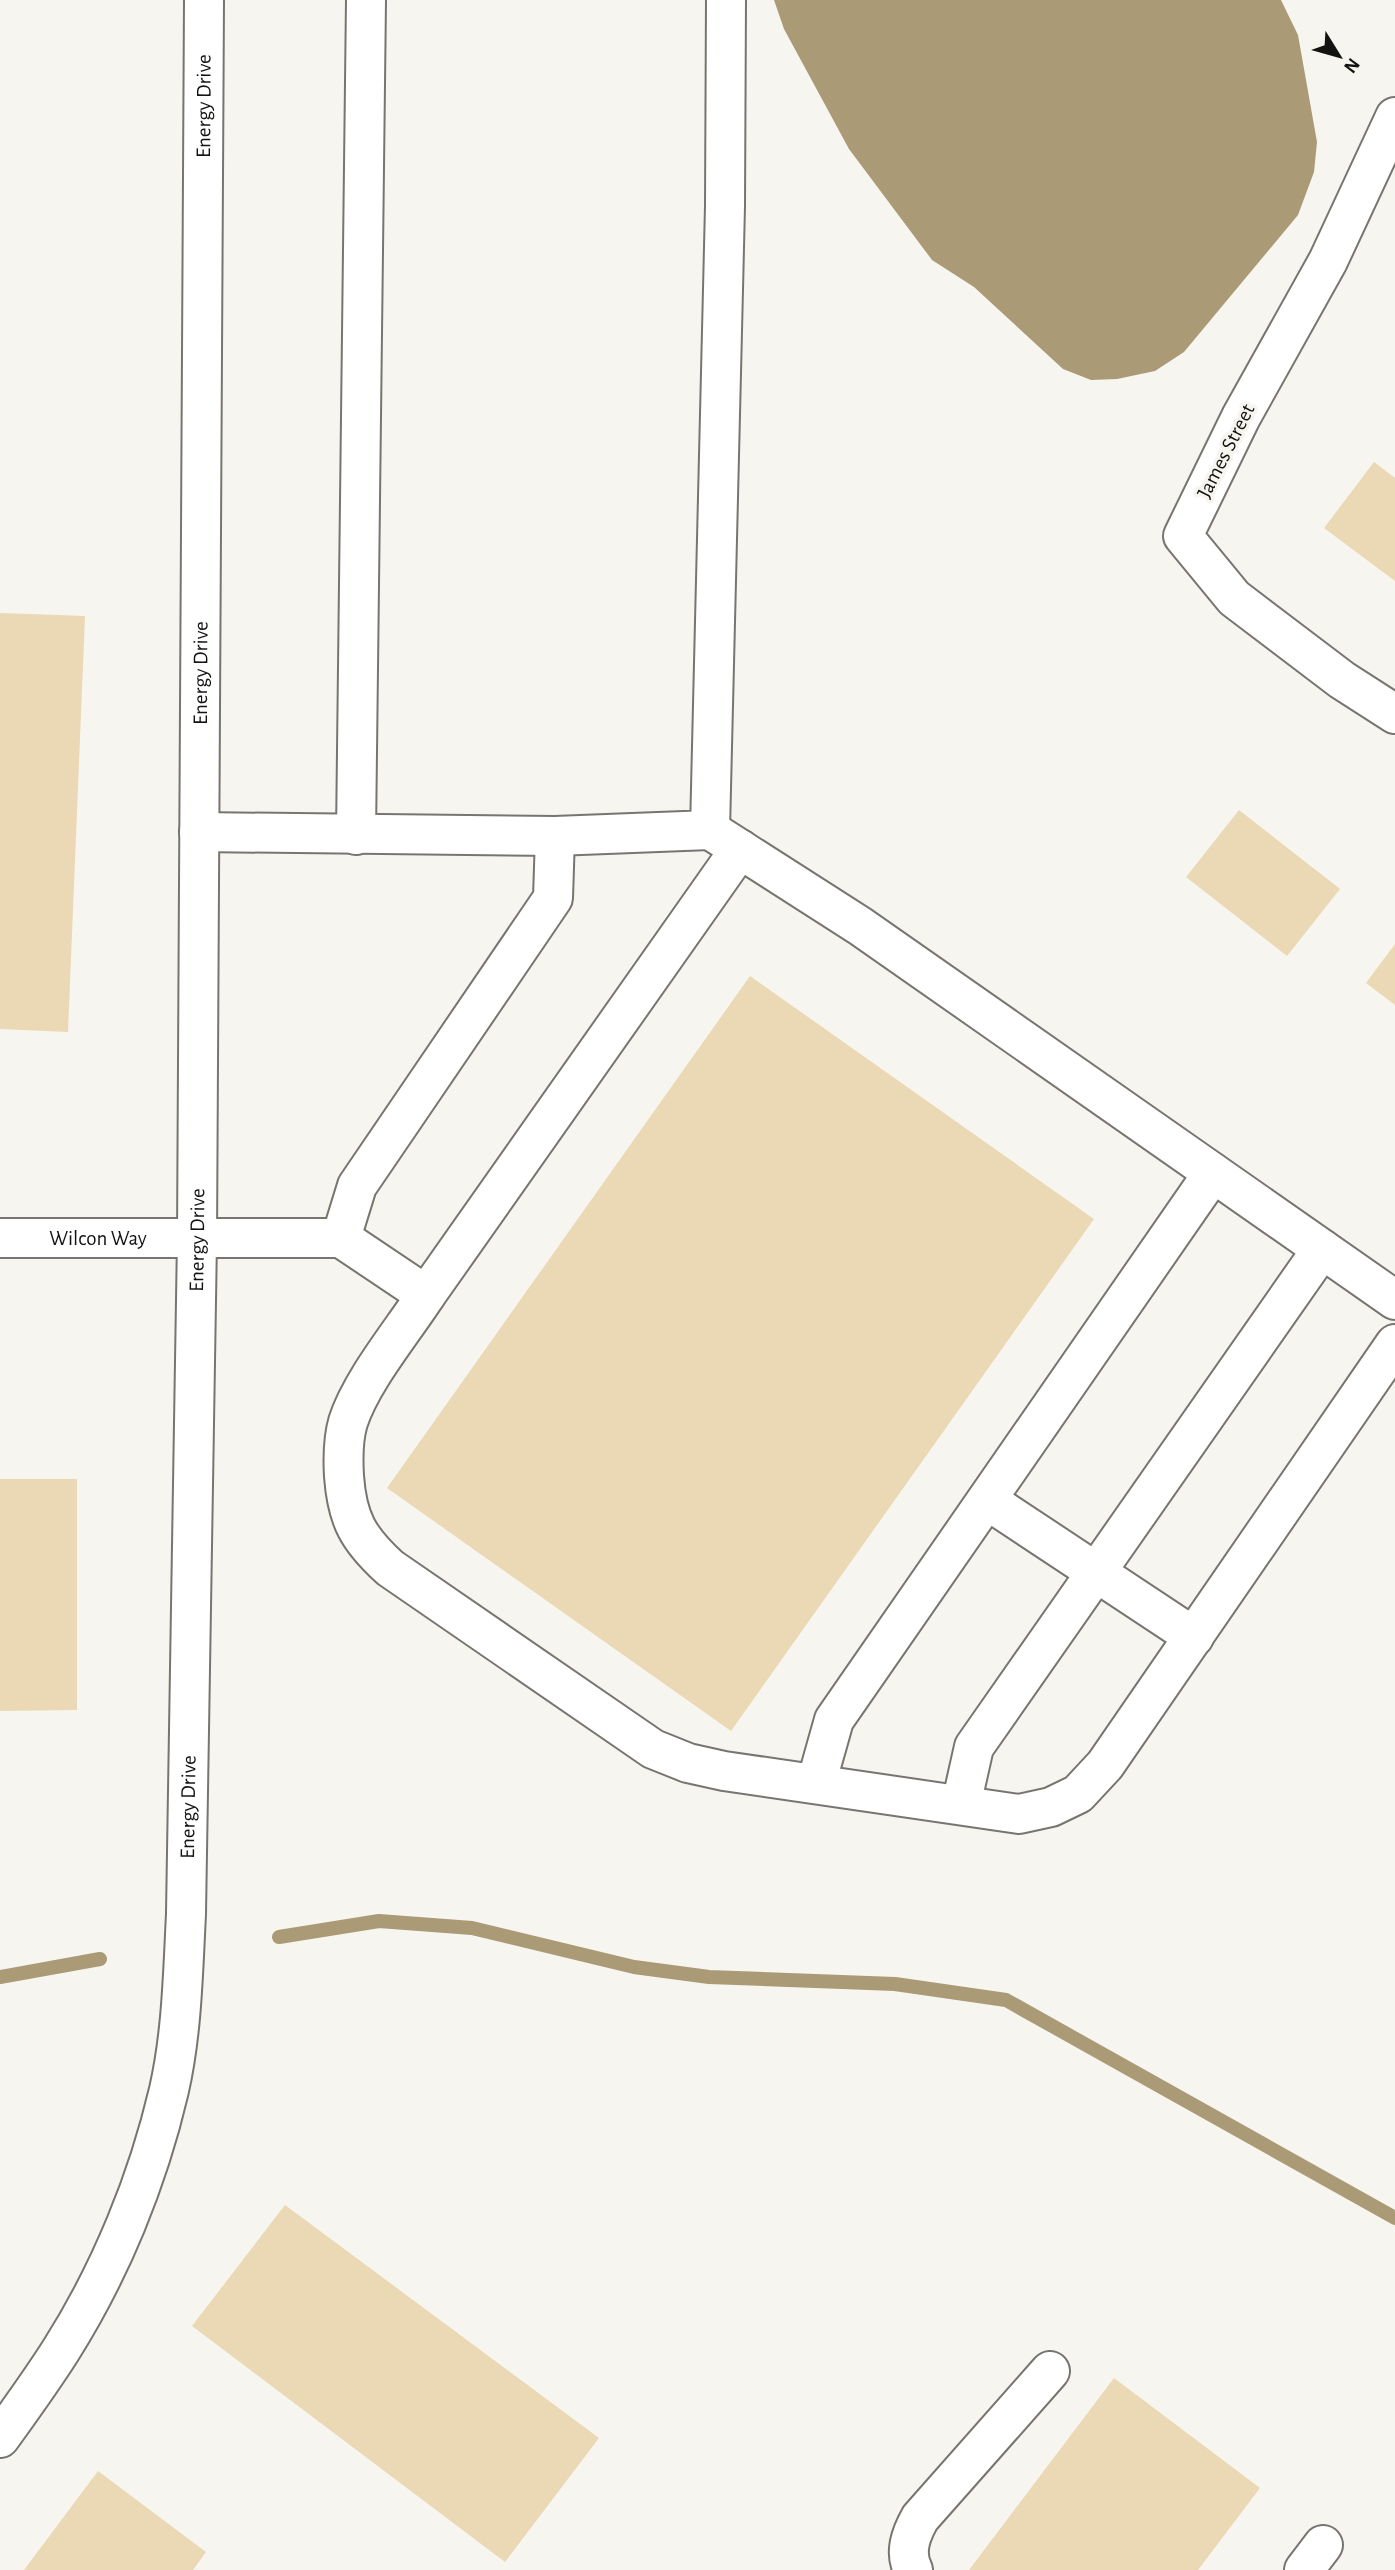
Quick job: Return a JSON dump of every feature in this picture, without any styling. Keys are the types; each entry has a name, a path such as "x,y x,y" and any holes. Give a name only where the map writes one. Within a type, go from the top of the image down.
{"street":[{"name":"Energy Drive","path":"0,2438 63,2348 108,2264 132,2206 170,2087 181,2002 186,1914 197,1238 204,0"},
{"path":"356,835 366,0"},
{"path":"726,0 725,839 363,1389 348,1423 343,1459 345,1495 351,1521 367,1547 390,1568 653,1749 688,1763 724,1771 1019,1814 1051,1807 1078,1794 1105,1765 1395,1344"},
{"name":"James Street","path":"1395,117 1328,261 1241,417 1183,536 1234,598 1342,680 1395,714"},
{"path":"200,832 725,839 860,926 1395,1300"},
{"path":"426,1295 341,1238 357,1186 553,898 555,836"},
{"path":"816,1784 834,1720 1213,1173"},
{"name":"Wilcon Way","path":"0,1238 341,1238"},
{"path":"961,1805 974,1747 1322,1249"},
{"path":"987,1500 1194,1637"},
{"path":"913,2570 909,2562 910,2535 920,2518 1050,2371"}],"shaded area":[{"path":"774,0 1281,0 1298,35 1317,142 1314,172 1298,215 1184,352 1155,371 1117,379 1091,380 1063,369 974,287 932,260 849,149 784,29"}],"building":[{"path":"1374,462 1395,478 1395,581 1324,528"},
{"path":"0,613 85,616 68,1032 0,1029"},
{"path":"1239,810 1340,889 1287,956 1186,877"},
{"path":"1395,944 1395,1005 1366,983"},
{"path":"750,976 1094,1219 731,1731 387,1488"},
{"path":"0,1479 77,1479 77,1710 0,1711"},
{"path":"285,2205 599,2438 505,2562 192,2326"},
{"path":"1114,2378 1260,2488 1198,2570 969,2570"},
{"path":"98,2471 206,2552 193,2570 24,2570"}],"waterway":[{"path":"279,1937 379,1921 472,1928 634,1967 709,1977 895,1984 1006,2000 1395,2218"},
{"path":"0,1977 100,1959"}]}
